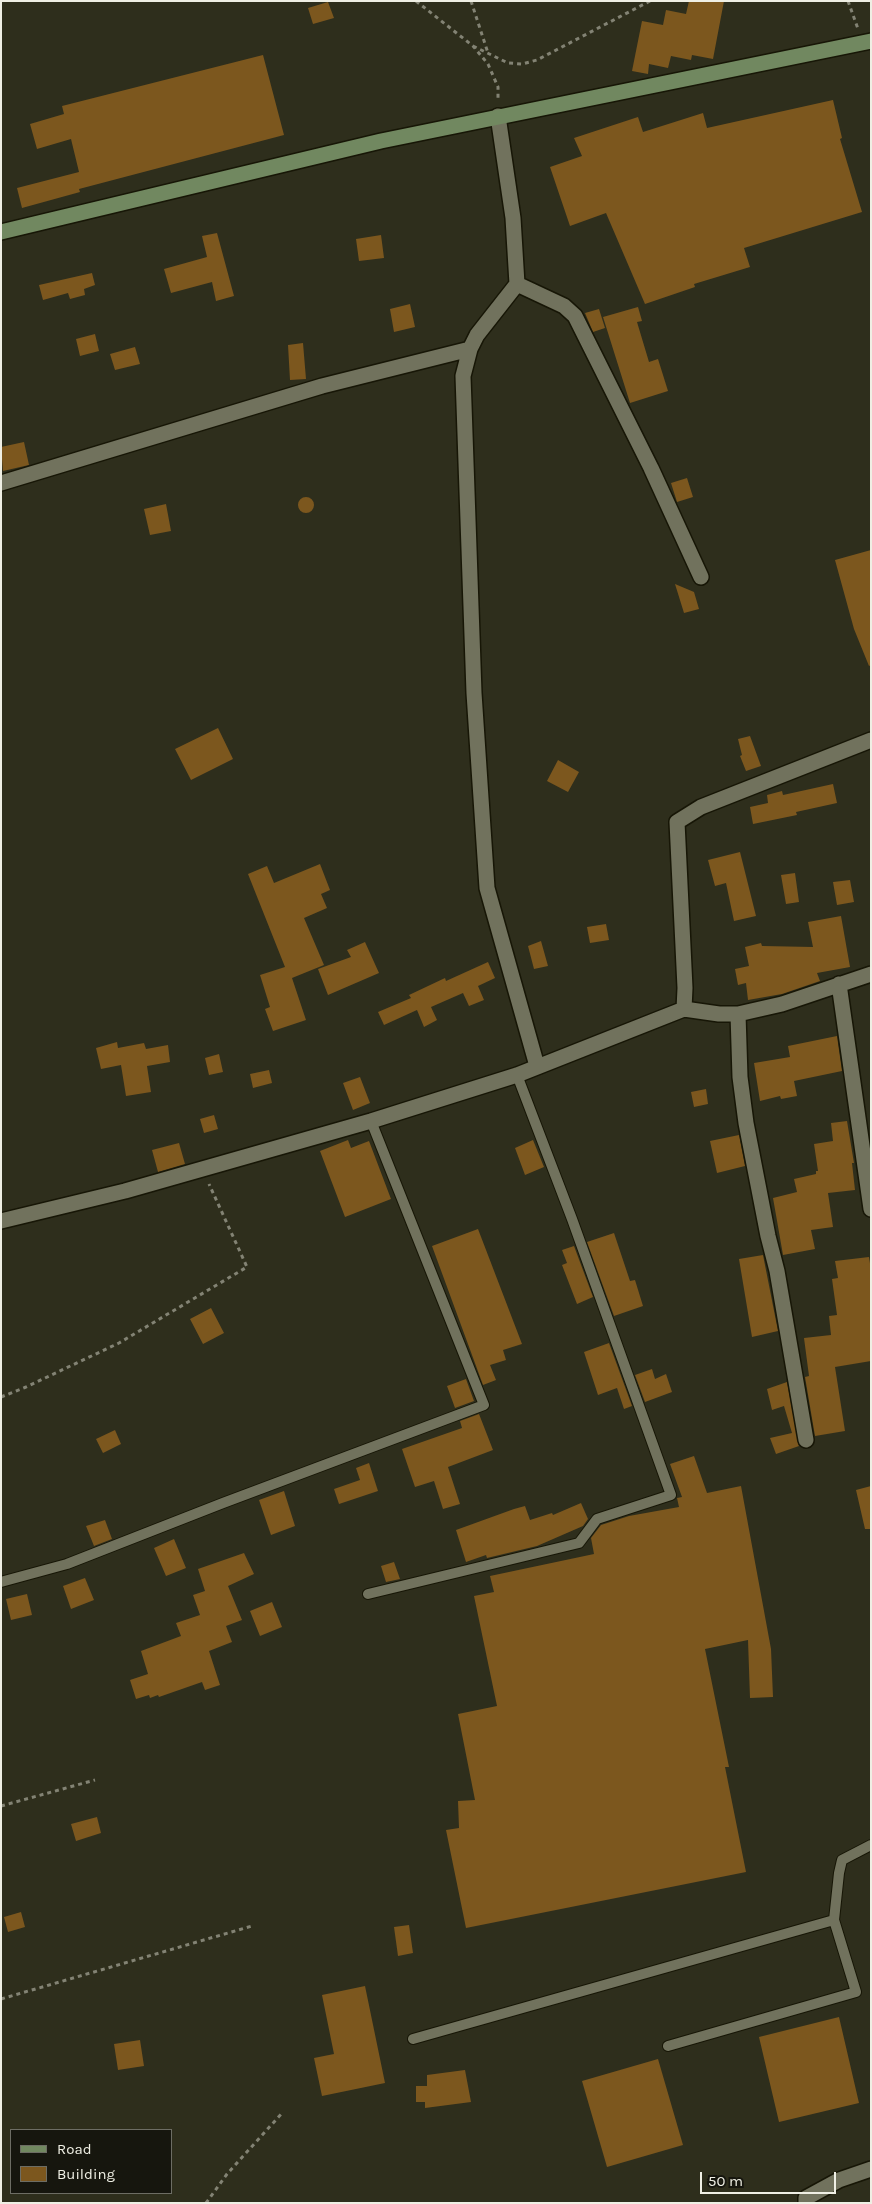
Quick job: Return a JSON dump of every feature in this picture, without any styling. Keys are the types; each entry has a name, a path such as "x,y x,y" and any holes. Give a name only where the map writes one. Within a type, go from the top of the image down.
{"main road":[{"path":"1,232 354,147 867,42"}],"street":[{"path":"498,116 513,218 517,284 484,325 470,349 463,376 474,693 487,888 537,1066"},
{"path":"517,284 564,306 575,316 651,468 701,577"},
{"path":"1,483 322,386 470,349"},
{"path":"684,1009 685,988 677,822 701,807 871,740"},
{"path":"1,1221 126,1191 371,1121 517,1075 684,1009 719,1014 738,1014 782,1004 871,974"},
{"path":"839,984 871,1209"},
{"path":"738,1014 740,1077 746,1123 768,1236 777,1271 806,1440"},
{"path":"806,2203 806,2198 839,2180 871,2169"}],"lane":[{"path":"368,1594 579,1543 597,1519 671,1495 572,1219 517,1075"},
{"path":"1,1582 67,1564 222,1503 484,1406 371,1121"},
{"path":"668,2046 856,1992 834,1920 842,1860 871,1844"},
{"path":"413,2039 834,1920"}],"path":[{"path":"416,1 473,46 488,64 498,86 498,116"},
{"path":"471,1 488,53"},
{"path":"473,46 508,63 522,64 537,60 650,1"},
{"path":"848,1 867,42"},
{"path":"1,1397 119,1343 247,1267 209,1184 208,1168"},
{"path":"1,1806 96,1780"},
{"path":"1,1999 252,1926"},
{"path":"206,2203 227,2174 283,2112"}],"building":[{"path":"689,1 724,1 713,59 692,55 691,60 671,56 668,68 649,64 648,74 632,71 642,21 663,25 666,10 686,14"},
{"path":"328,2 334,18 313,24 308,8"},
{"path":"263,55 284,135 79,189 80,192 22,208 17,188 79,172 71,139 37,149 30,124 64,114 62,106"},
{"path":"833,100 842,138 840,139 862,212 744,248 750,267 694,284 695,287 645,304 606,213 570,226 550,167 582,156 574,138 638,117 643,132 703,113 707,128"},
{"path":"217,233 234,296 216,301 212,282 171,293 164,269 207,257 202,236"},
{"path":"381,235 384,258 359,261 356,239"},
{"path":"92,273 95,285 84,289 85,295 70,299 68,293 43,300 39,285"},
{"path":"410,304 415,327 394,332 390,309"},
{"path":"638,307 642,321 637,322 649,362 658,359 668,391 630,403 603,317"},
{"path":"599,309 605,328 593,332 585,313"},
{"path":"95,334 99,351 80,356 76,339"},
{"path":"303,343 306,379 290,380 288,345"},
{"path":"135,347 140,364 115,370 110,354"},
{"path":"24,442 29,465 3,471 1,447"},
{"path":"687,478 693,497 677,502 671,483"},
{"path":"306,497 312,499 314,505 312,511 306,513 300,511 298,505 300,499"},
{"path":"166,504 171,531 150,535 144,509"},
{"path":"871,550 871,665 869,666 854,629 835,560"},
{"path":"675,584 694,592 699,609 684,613"},
{"path":"218,728 233,759 191,780 175,749"},
{"path":"750,736 761,766 746,771 740,756 742,755 738,739"},
{"path":"558,760 579,772 568,792 547,781"},
{"path":"833,784 837,803 796,812 797,815 753,824 750,807 768,803 767,795 782,791 783,795"},
{"path":"740,852 756,916 734,921 726,883 715,886 708,860"},
{"path":"320,864 330,890 321,894 327,908 304,918 324,965 292,978 306,1020 273,1031 265,1009 270,1007 260,975 285,967 248,874 267,866 274,883"},
{"path":"795,873 799,902 786,904 781,875"},
{"path":"850,880 854,902 837,905 833,882"},
{"path":"841,916 850,967 817,973 820,981 782,994 748,1000 746,983 738,985 735,969 749,966 745,947 761,943 762,946 813,947 808,922"},
{"path":"606,924 609,940 590,943 587,927"},
{"path":"541,941 548,966 534,969 528,946"},
{"path":"365,942 379,973 328,995 318,969 351,957 347,950"},
{"path":"488,962 495,978 478,986 484,1000 469,1006 463,993 431,1007 437,1020 424,1027 417,1010 384,1025 378,1012 411,998 409,995 445,978 446,981"},
{"path":"837,1036 842,1071 794,1081 797,1096 781,1099 780,1096 760,1101 754,1063 790,1057 788,1046"},
{"path":"117,1042 118,1048 144,1043 146,1049 168,1045 170,1062 147,1066 151,1092 126,1096 121,1065 101,1069 96,1048"},
{"path":"219,1054 223,1072 209,1075 205,1058"},
{"path":"269,1070 272,1083 253,1088 250,1074"},
{"path":"360,1077 370,1103 353,1110 343,1083"},
{"path":"706,1089 708,1104 694,1107 691,1092"},
{"path":"214,1115 218,1129 204,1133 200,1119"},
{"path":"847,1121 854,1163 852,1163 855,1190 828,1193 833,1227 811,1230 815,1249 783,1255 773,1198 797,1192 794,1179 816,1174 816,1171 818,1171 814,1144 833,1141 831,1123"},
{"path":"739,1135 745,1166 717,1173 710,1141"},
{"path":"348,1140 351,1148 369,1141 391,1199 345,1217 320,1151"},
{"path":"533,1140 544,1167 525,1175 515,1148"},
{"path":"179,1143 185,1164 158,1172 152,1150"},
{"path":"478,1229 522,1344 503,1350 506,1360 490,1365 496,1380 483,1385 432,1246"},
{"path":"614,1233 630,1281 635,1280 643,1306 614,1316 587,1242"},
{"path":"574,1246 593,1297 577,1304 562,1265 567,1263 562,1250"},
{"path":"763,1255 778,1331 752,1337 739,1259"},
{"path":"869,1257 871,1270 871,1361 835,1367 845,1431 815,1436 805,1377 809,1376 804,1338 831,1335 829,1316 837,1315 832,1279 838,1278 835,1261"},
{"path":"211,1308 224,1333 203,1344 190,1319"},
{"path":"609,1343 632,1406 624,1409 617,1388 598,1395 584,1352"},
{"path":"652,1369 655,1379 666,1374 672,1392 645,1402 635,1375"},
{"path":"466,1379 474,1401 455,1408 447,1386"},
{"path":"787,1382 799,1446 776,1454 770,1438 792,1433 784,1406 772,1410 767,1389"},
{"path":"479,1414 493,1450 448,1467 460,1504 443,1509 434,1481 415,1487 402,1449 462,1428 460,1421"},
{"path":"115,1430 121,1444 103,1453 96,1439"},
{"path":"694,1456 707,1493 741,1486 771,1649 773,1697 750,1698 748,1640 705,1649 729,1767 725,1767 746,1872 466,1928 446,1830 459,1828 458,1801 475,1800 458,1714 497,1706 474,1596 494,1592 490,1576 594,1554 591,1538 601,1525 629,1516 679,1507 677,1498 682,1497 670,1464"},
{"path":"369,1463 378,1491 339,1504 334,1489 360,1480 356,1468"},
{"path":"871,1486 871,1529 865,1529 856,1490"},
{"path":"284,1491 295,1526 271,1535 259,1500"},
{"path":"581,1503 588,1519 583,1526 537,1546 487,1558 486,1555 466,1562 456,1530 525,1506 530,1520 552,1513 553,1515"},
{"path":"105,1520 112,1539 94,1546 86,1526"},
{"path":"174,1539 186,1568 166,1576 154,1548"},
{"path":"244,1553 254,1574 228,1586 242,1620 226,1626 232,1642 209,1651 220,1685 205,1690 202,1682 159,1697 158,1695 150,1698 149,1695 136,1699 130,1680 148,1674 141,1651 181,1636 176,1623 200,1615 193,1595 205,1591 198,1569"},
{"path":"394,1562 400,1579 386,1582 381,1566"},
{"path":"85,1578 94,1600 71,1609 63,1586"},
{"path":"27,1594 32,1615 11,1620 6,1599"},
{"path":"272,1602 282,1627 260,1636 250,1611"},
{"path":"97,1817 101,1833 76,1841 71,1824"},
{"path":"21,1912 25,1927 8,1932 4,1917"},
{"path":"409,1925 413,1953 398,1956 394,1927"},
{"path":"365,1986 385,2083 322,2096 314,2058 334,2054 322,1995"},
{"path":"839,2017 859,2103 779,2122 759,2037"},
{"path":"140,2040 144,2066 118,2070 114,2044"},
{"path":"658,2059 683,2145 607,2167 582,2081"},
{"path":"465,2070 471,2102 425,2108 425,2102 416,2102 416,2086 427,2086 427,2075"}]}
